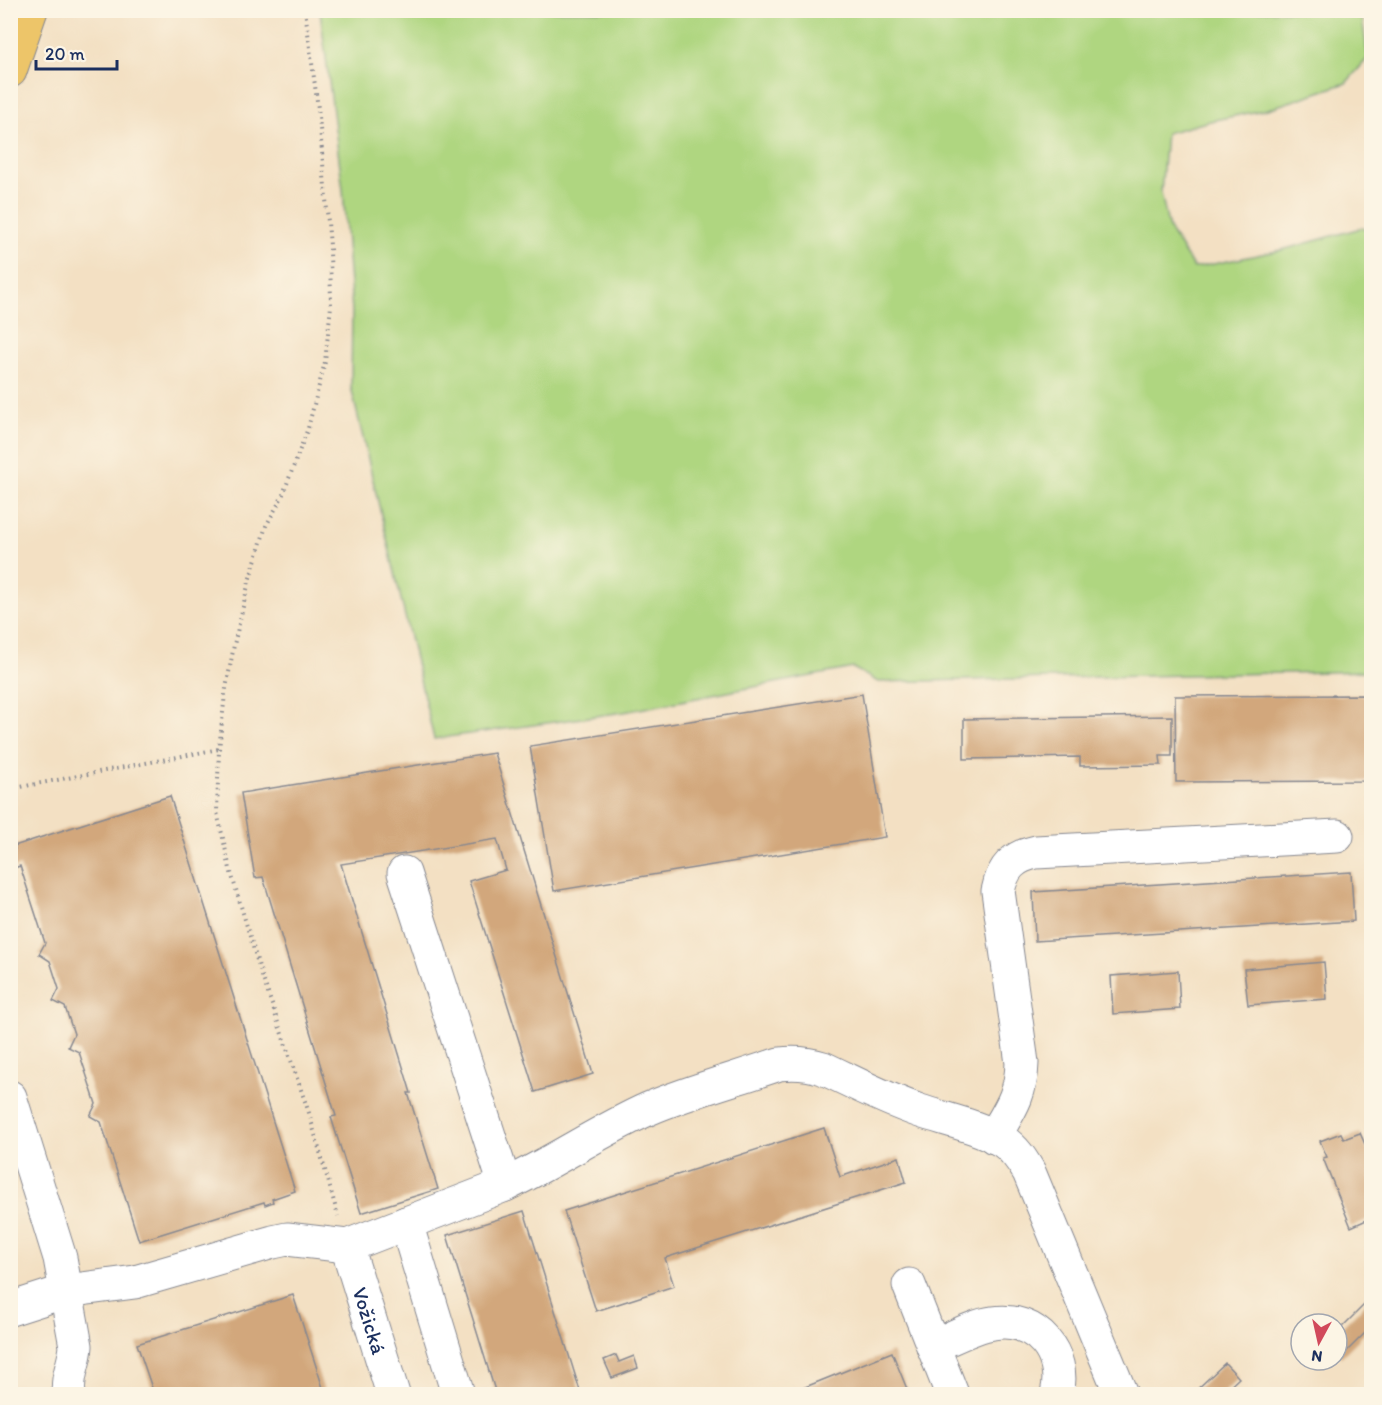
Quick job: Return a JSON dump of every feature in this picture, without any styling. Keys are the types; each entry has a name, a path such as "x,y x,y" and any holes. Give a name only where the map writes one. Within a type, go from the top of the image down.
{"main road":[{"path":"10,71 31,10"}],"lane":[{"path":"994,1137 1013,1104 1021,1078 1022,1063 998,891 1000,879 1015,859 1036,852 1337,836"},
{"path":"404,873 505,1185"},
{"path":"10,1309 66,1291 135,1282 287,1239 347,1246 505,1185 648,1109 779,1064 808,1063 920,1111 978,1130 1012,1148 1029,1172 1121,1395"},
{"path":"10,1097 57,1247 66,1291 76,1346 68,1382 69,1395"},
{"path":"406,1223 458,1395"},
{"name":"Vožická","path":"347,1246 393,1395"},
{"path":"909,1285 952,1395"},
{"path":"933,1346 991,1323 1015,1323 1026,1327 1037,1333 1053,1351 1060,1374 1057,1395"}],"path":[{"path":"305,10 319,116 330,246 331,306 325,362 298,458 282,497 266,526 249,582 226,684 219,749 217,812 230,869 309,1113 347,1246"},
{"path":"10,789 219,749"}],"green space":[{"path":"320,11 1361,11 1368,58 1346,83 1268,109 1166,133 1161,193 1169,229 1194,268 1282,250 1361,228 1371,230 1371,671 878,682 853,668 624,712 434,739 351,387 352,311 343,190"}],"building":[{"path":"862,694 885,837 554,891 530,746"},
{"path":"1371,695 1371,781 1176,782 1175,696"},
{"path":"1172,716 1172,756 1160,756 1161,765 1080,766 1080,757 964,759 964,719"},
{"path":"494,753 593,1074 535,1092 469,881 506,870 497,839 341,864 438,1189 361,1213 331,1117 336,1116 263,877 255,878 241,793"},
{"path":"170,796 295,1191 272,1199 273,1202 265,1205 264,1202 139,1241 101,1122 90,1116 96,1104 79,1052 68,1047 74,1034 65,1007 53,1001 59,989 50,961 39,954 45,943 20,866 14,868 10,851 15,849 14,846"},
{"path":"1351,872 1354,921 1035,941 1033,892"},
{"path":"1324,962 1327,999 1248,1005 1244,969"},
{"path":"1178,971 1180,1009 1113,1014 1111,976"},
{"path":"824,1128 840,1177 899,1157 906,1182 665,1258 674,1286 596,1311 564,1211"},
{"path":"1341,1133 1344,1139 1360,1133 1371,1158 1371,1218 1351,1227 1323,1158 1327,1157 1320,1141"},
{"path":"524,1211 581,1394 496,1394 447,1235"},
{"path":"293,1295 325,1394 154,1394 137,1344"},
{"path":"1371,1298 1371,1327 1349,1349 1349,1320"},
{"path":"892,1352 909,1394 800,1394 798,1390"},
{"path":"616,1355 619,1362 634,1356 638,1368 612,1378 604,1360"},
{"path":"1225,1363 1239,1378 1222,1394 1192,1394"}]}
